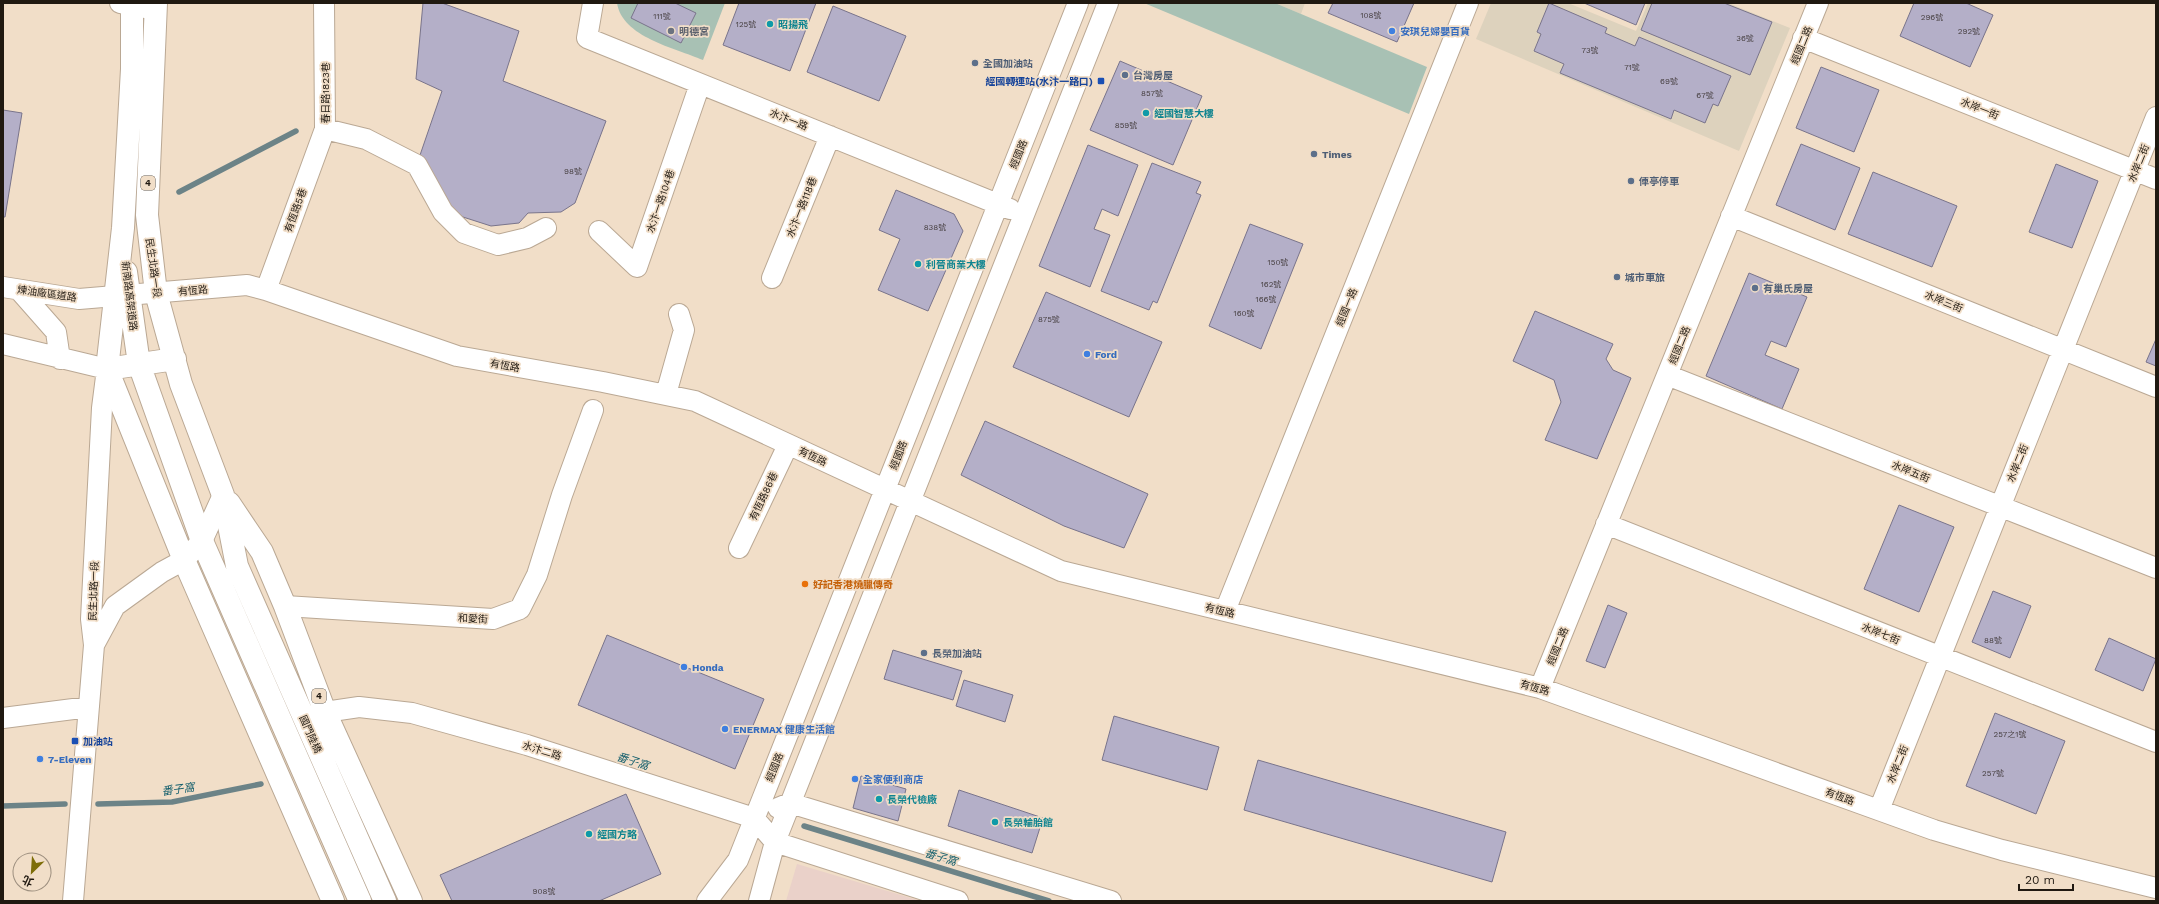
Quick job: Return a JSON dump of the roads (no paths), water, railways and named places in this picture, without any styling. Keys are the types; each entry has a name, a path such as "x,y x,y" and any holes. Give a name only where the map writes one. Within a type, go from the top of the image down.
{"main road":[{"name":"新南路高架道路","path":"128,4 132,69 123,228 121,296 139,364"},
{"name":"民生北路一段","path":"156,7 147,215 156,293 181,384 223,495"},
{"path":"121,296 107,369 184,560 333,901"},
{"path":"107,369 175,359"},
{"path":"139,364 202,541 360,901"},
{"name":"國門陸橋","path":"223,495 238,566 385,901"},
{"name":"4","path":"223,495 262,552 285,606 325,712 411,901"}],"street":[{"name":"春日路1823巷","path":"324,3 325,130 366,139 417,165 443,212 464,233 498,245 527,238 546,228"},
{"name":"水汴一路","path":"593,3 587,38 1024,214"},
{"name":"經國路","path":"707,901 738,860 1078,3"},
{"path":"759,901 775,842 1108,3"},
{"name":"經國一路","path":"1225,611 1468,3"},
{"name":"經國二路","path":"1540,688 1818,3"},
{"path":"128,4 156,7"},
{"name":"水岸一街","path":"1803,38 2156,179"},
{"name":"水汴一路104巷","path":"599,231 637,267 700,84"},
{"name":"水岸二街","path":"1879,810 2156,117"},
{"name":"有恆路5巷","path":"266,290 325,130"},
{"name":"水汴一路118巷","path":"772,278 830,136"},
{"name":"水岸三街","path":"1731,216 2156,386"},
{"name":"有恆路","path":"121,296 247,285 266,290 456,356 666,394 694,401 1061,571 1540,688 1879,810 2002,850 2156,888"},
{"path":"11,288 56,332 60,359"},
{"name":"煉油廠區道路","path":"11,288 79,299 121,296"},
{"path":"666,394 684,330 679,314"},
{"path":"3,344 60,359 107,369"},
{"name":"民生北路一段","path":"73,901 94,645 91,619 102,408 107,369"},
{"name":"水岸五街","path":"1667,375 2156,568"},
{"name":"和愛街","path":"285,606 493,619 520,609 537,576 562,495 593,410"},
{"name":"有恆路86巷","path":"739,548 788,445"},
{"name":"民生北路一段","path":"94,645 115,606 162,572 184,560 202,541 223,495"},
{"name":"水岸七街","path":"1606,524 2156,742"},
{"path":"3,718 89,707"},
{"name":"水汴二路","path":"325,712 359,707 412,713 526,745 754,818"},
{"path":"958,901 775,842 754,818 790,804 1111,901"}],"waterway":[{"path":"179,192 296,131"},
{"name":"番子窩","path":"98,804 172,802 261,784"},
{"name":"番子窩","path":"3,806 65,804"},
{"name":"番子窩","path":"804,826 1049,901"}],"place":[{"name":"昭揚飛","path":"770,24"},
{"name":"明德宮","path":"671,31"},
{"name":"安琪兒婦嬰百貨","path":"1392,31"},
{"name":"全國加油站","path":"975,63"},
{"name":"台灣房屋","path":"1125,75"},
{"name":"經國轉運站(水汴一路口)","path":"1101,81"},
{"name":"經國智慧大樓","path":"1146,113"},
{"name":"Times","path":"1314,154"},
{"name":"俥亭停車","path":"1631,181"},
{"name":"利晉商業大樓","path":"918,264"},
{"name":"城市車旅","path":"1617,277"},
{"name":"有巢氏房屋","path":"1755,288"},
{"name":"Ford","path":"1087,354"},
{"name":"好記香港燒臘傳奇","path":"805,584"},
{"name":"長榮加油站","path":"924,653"},
{"name":"Honda","path":"684,667"},
{"name":"ENERMAX 健康生活館","path":"725,729"},
{"name":"加油站","path":"75,741"},
{"name":"7-Eleven","path":"40,759"},
{"name":"全家便利商店","path":"855,779"},
{"name":"長榮代檢廠","path":"879,799"},
{"name":"長榮輪胎館","path":"995,822"},
{"name":"經國方略","path":"589,834"}]}
